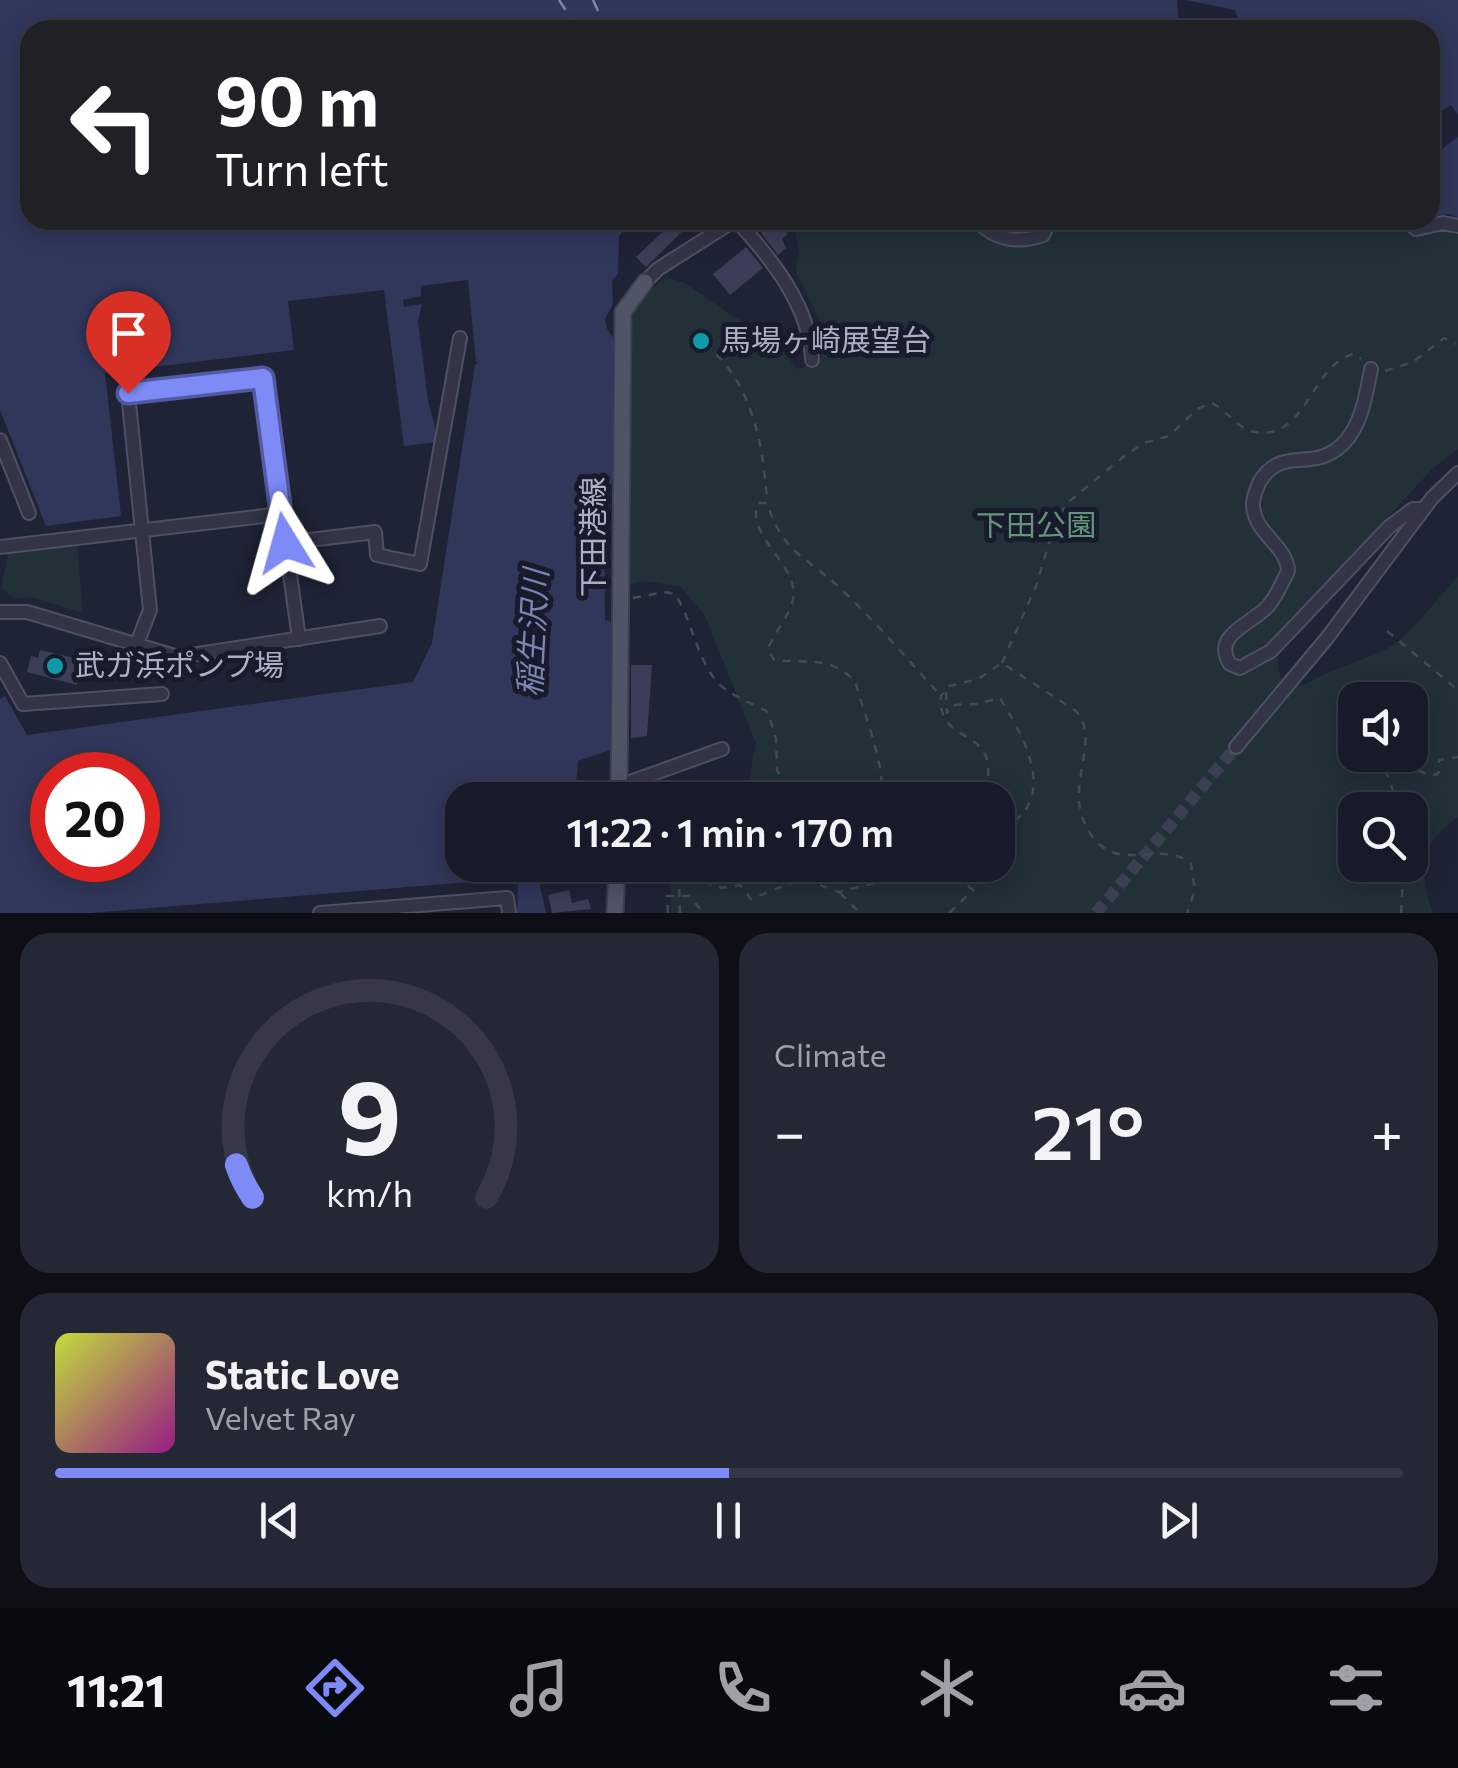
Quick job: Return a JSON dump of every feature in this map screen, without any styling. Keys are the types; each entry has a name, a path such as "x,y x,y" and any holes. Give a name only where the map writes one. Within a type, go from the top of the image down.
{"main road":[{"name":"下田港線","path":"619,782 623,312 645,282"},
{"path":"615,913 616,882"}],"street":[{"path":"645,282 658,269 718,230"},
{"path":"740,230 774,266 796,302 810,336 812,360"},
{"path":"986,230 1009,239 1043,235 1045,230"},
{"path":"285,543 375,532 376,555 420,564 460,338"},
{"path":"1371,369 1366,399 1356,423 1334,451 1276,464 1257,487 1253,506 1256,521 1283,554 1288,571 1265,610 1224,644 1230,664 1240,668 1271,651 1390,527 1413,508 1424,508"},
{"path":"136,646 150,610 128,393 263,378 299,638"},
{"path":"0,440 29,513"},
{"path":"1236,746 1327,638 1424,508 1458,473"},
{"path":"0,548 281,514"},
{"path":"0,612 46,616 178,657 380,626"},
{"path":"0,663 23,704 162,694"},
{"path":"638,782 722,749"},
{"path":"320,913 414,909 507,898 509,913"}],"path":[{"path":"940,696 949,686 978,679 1002,663 1045,563 1058,515 1074,496 1144,443 1169,436 1196,410 1212,403 1244,429 1256,433 1274,431 1302,410 1334,363 1344,356 1354,354 1371,369 1396,370 1429,353 1444,338 1454,344"},
{"path":"704,344 722,357 744,391 775,527 790,549 838,586 940,696 941,714 947,724 976,745 987,760 989,782"},
{"path":"767,503 758,504 756,516 792,582 793,600 768,649 774,660 836,665 849,674 856,684 881,782"},
{"path":"622,600 664,592 675,594 692,626 700,653 718,682 768,712 776,740 776,770 782,782"},
{"path":"1386,631 1458,690"},
{"path":"1002,663 1076,711 1084,722 1088,736 1078,777 1078,798 1093,838 1101,847 1130,856 1172,854 1192,864 1195,890 1187,913"},
{"path":"945,690 947,712 952,706 1000,698 1029,750 1032,786 1028,807 1015,820"},
{"path":"1421,772 1436,775 1440,760 1458,757"},
{"path":"680,913 681,882"},
{"path":"706,882 740,886 751,899 794,882"},
{"path":"812,882 839,892 860,913"},
{"path":"839,892 875,882"},
{"path":"949,913 973,890 963,882"},
{"path":"1401,913 1403,882"},
{"path":"668,913 667,896 689,896 704,913"}],"green space":[{"name":"下田公園","path":"795,230 979,230 1001,243 1017,245 1027,245 1042,230 1401,230 1411,236 1446,230 1458,235 1458,449 1434,467 1293,620 1278,656 1280,675 1286,682 1299,686 1380,652 1405,635 1458,576 1458,817 1436,836 1428,853 1428,792 1338,792 1338,882 1425,882 1433,913 671,913 671,882 1015,882 1015,782 748,782 756,743 705,616 681,587 646,581 626,585 628,309 666,277 685,283 736,318 769,333 797,369 821,362 820,321 796,272 799,251"},
{"path":"77,544 83,613 31,597 14,599 1,588 8,554"}],"water":[{"name":"稲生沢川","path":"0,0 1177,0 1177,20 20,20 20,230 625,230 619,236 618,274 612,281 613,304 605,319 614,339 616,403 614,478 604,497 605,620 613,622 610,750 578,761 576,782 445,782 445,882 469,882 89,913 0,913 0,699 5,696 27,735 413,682 432,643 475,365 479,363 468,280 421,286 421,296 403,300 404,307 422,304 418,321 428,401 439,442 404,446 384,290 288,301 294,350 105,373 121,516 46,526 0,410"},
{"path":"1186,0 1458,0 1458,115 1451,105 1440,116 1440,20 1239,20 1235,10"},
{"path":"1458,137 1458,218 1440,215 1440,152"},
{"path":"518,882 539,882 546,913 517,913"}],"building":[{"path":"664,230 684,230 646,267 636,257"},
{"path":"785,230 788,234 782,239 786,248 778,255 761,233"},
{"path":"746,247 763,268 730,295 713,274"},
{"name":"武ガ浜ポンプ場","path":"40,650 83,660 77,685 27,672 31,656 38,658"},
{"path":"631,665 652,665 647,736 631,738"},
{"path":"569,890 572,903 588,899 591,909 552,913 548,895"}],"ferry route":[{"path":"559,0 572,20"},
{"path":"593,0 602,20"}],"tunnel":[{"path":"1096,913 1236,747"}],"place":[{"name":"馬場ヶ崎展望台","path":"701,341"},
{"name":"武ガ浜ポンプ場","path":"55,666"}],"route":[{"path":"128,393 263,378 285,543"}]}
